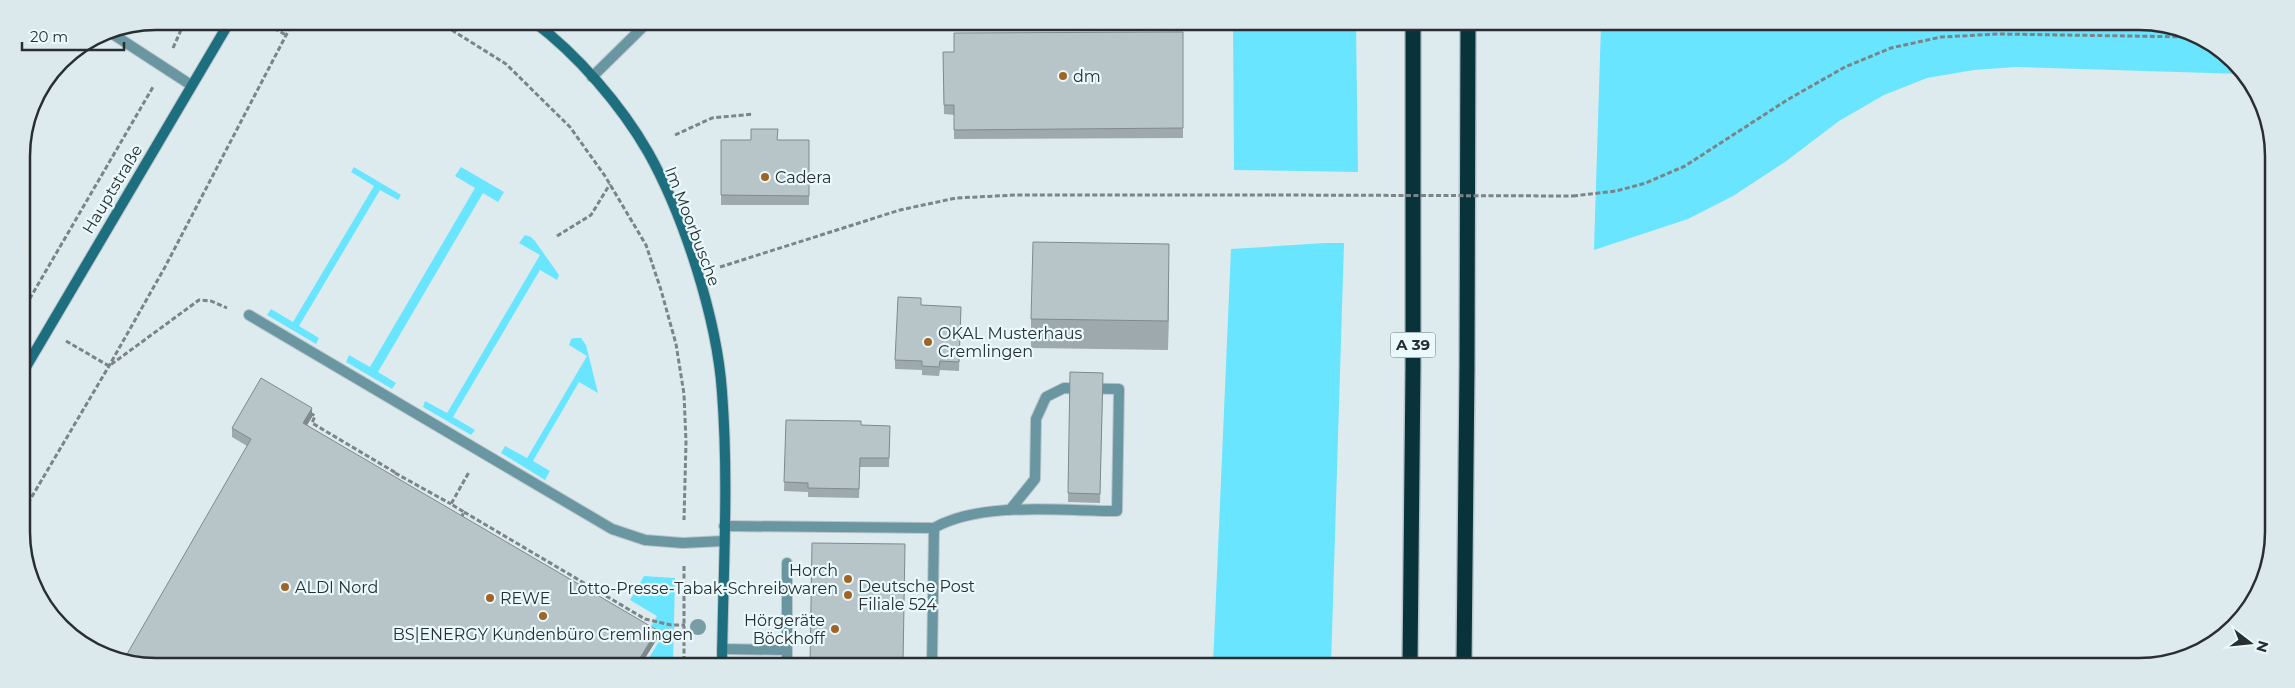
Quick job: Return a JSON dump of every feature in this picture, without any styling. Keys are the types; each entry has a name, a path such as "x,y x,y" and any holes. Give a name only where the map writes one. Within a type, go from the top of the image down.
{"highway":[{"name":"A 39","path":"1410,658 1413,367 1413,30"},
{"path":"1464,658 1468,368 1468,30"}],"street":[{"name":"Hauptstraße","path":"30,360 225,30"},
{"name":"Im Moorbusche","path":"543,30 566,49 592,77 626,118 648,152 668,193 698,273 712,328 722,390 725,436 722,658"},
{"path":"592,77 640,30"},
{"path":"116,37 191,85"},
{"path":"249,315 612,529 645,540 684,543 723,541"},
{"path":"724,526 934,528 947,520 964,515 1010,510 1117,511 1119,389 1064,388 1046,397 1036,419 1035,479 1010,510"},
{"path":"932,658 934,528"},
{"path":"787,563 787,658"},
{"path":"722,649 788,650"}],"path":[{"path":"30,298 164,68 181,30"},
{"path":"276,30 286,35"},
{"path":"30,500 165,267 289,30"},
{"path":"452,30 506,64 570,127 610,184 646,245 676,344 684,394 686,442 684,658"},
{"path":"698,273 900,210 956,198 1017,194 1573,196 1616,191 1646,183 1685,166 1786,100 1845,68 1891,48 1941,37 1999,34 2179,37"},
{"path":"675,135 712,118 753,114"},
{"path":"557,236 591,215 610,184"},
{"path":"109,366 199,300 211,301 249,315"},
{"path":"308,412 315,416 312,423 645,619 671,625 685,625"},
{"path":"451,504 481,452"},
{"path":"393,478 396,472"},
{"path":"458,522 464,512"}],"shaded area":[{"path":"1233,30 1356,30 1358,172 1234,170"},
{"path":"1601,30 2156,31 2172,34 2202,47 2216,56 2234,74 2016,67 1974,70 1927,78 1884,95 1839,121 1785,162 1733,196 1688,219 1594,250"},
{"path":"354,167 401,195 398,200 380,190 299,326 319,338 316,344 267,315 271,309 293,322 374,186 351,172"},
{"path":"461,167 504,192 498,202 483,193 378,372 396,383 392,389 346,362 349,355 370,367 475,188 455,176"},
{"path":"525,235 535,241 559,275 557,280 540,270 453,417 475,430 471,435 423,407 425,401 447,413 453,403 540,255 519,243"},
{"path":"1344,243 1331,658 1213,658 1231,249"},
{"path":"581,338 586,345 598,393 579,382 533,461 550,471 545,480 501,453 505,446 527,458 587,356 569,345 571,339"},
{"path":"644,576 675,578 673,658 649,658 661,638 648,631 657,616 630,600"}],"building":[{"name":"dm","path":"1183,32 1183,128 954,130 954,105 944,105 943,52 954,52 954,33"},
{"name":"Cadera","path":"751,129 778,129 777,140 809,140 809,196 721,195 721,140 751,140"},
{"path":"1033,242 1169,244 1168,321 1031,319"},
{"name":"OKAL Musterhaus Cremlingen","path":"898,297 921,298 921,305 961,307 959,362 940,361 939,367 922,366 922,361 895,360"},
{"path":"1070,372 1103,373 1100,494 1068,493"},
{"name":"ALDI Nord","path":"261,378 312,408 303,423 657,630 640,658 156,658 127,655 251,439 232,428"},
{"path":"786,420 861,421 861,425 890,426 889,458 860,458 859,489 808,488 808,483 784,482"},
{"path":"812,543 905,544 903,658 810,658"}],"place":[{"name":"dm","path":"1063,76"},
{"name":"Cadera","path":"765,177"},
{"name":"OKAL Musterhaus Cremlingen","path":"928,342"},
{"name":"Horch Lotto-Presse-Tabak-Schreibwaren","path":"848,579"},
{"name":"ALDI Nord","path":"285,587"},
{"name":"Deutsche Post Filiale 524","path":"848,595"},
{"name":"REWE","path":"490,598"},
{"name":"BS|ENERGY Kundenbüro Cremlingen","path":"543,616"},
{"name":"Hörgeräte Böckhoff","path":"835,629"}]}
